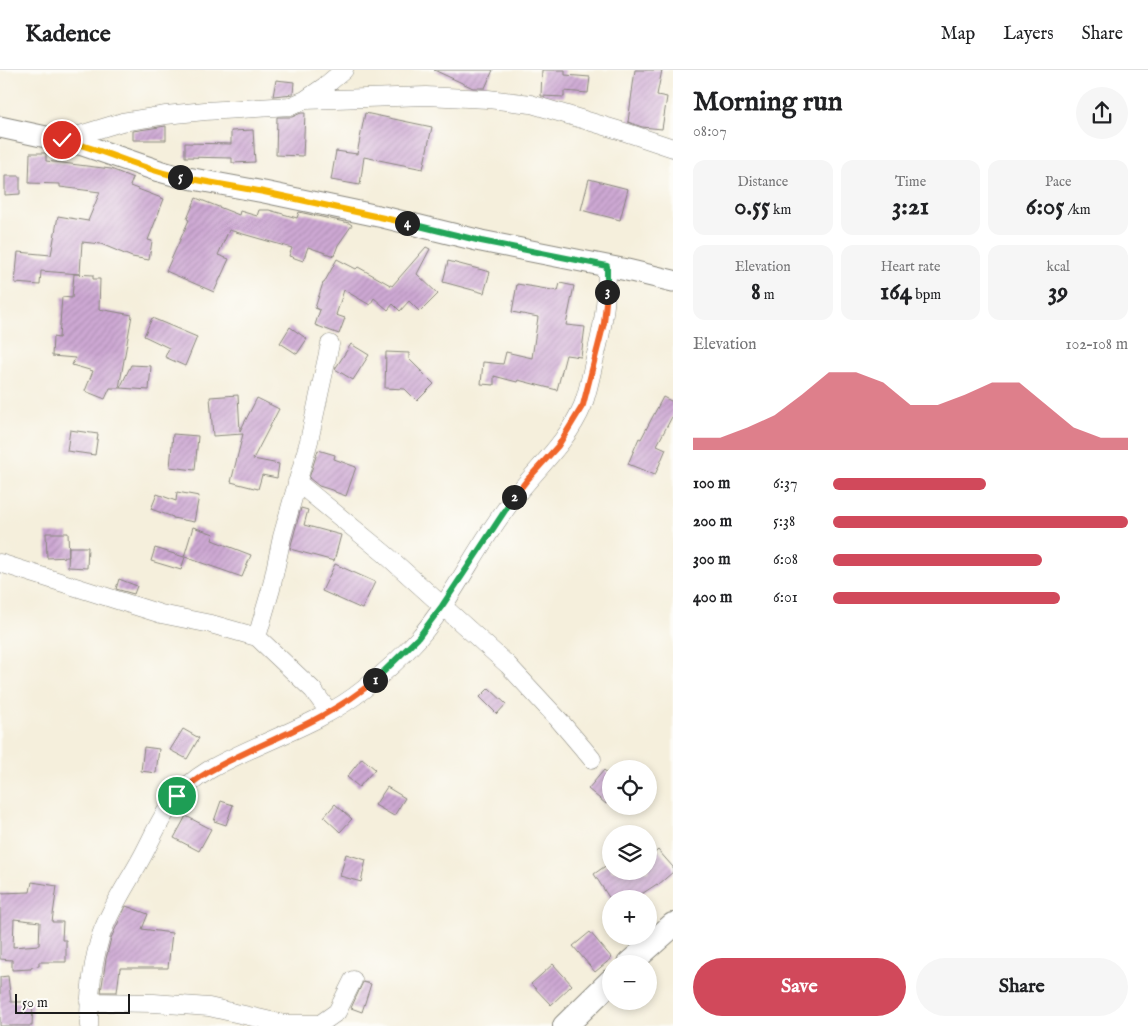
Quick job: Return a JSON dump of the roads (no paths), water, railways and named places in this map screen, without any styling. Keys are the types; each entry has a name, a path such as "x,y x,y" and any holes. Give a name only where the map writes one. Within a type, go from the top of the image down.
{"main road":[{"path":"638,955 673,925"},
{"path":"565,1026 602,990"}],"street":[{"path":"62,140 122,122 205,111 291,106 305,100 344,70"},
{"path":"305,100 426,96 488,99 531,104 673,148"},
{"path":"0,127 84,145 177,176 383,217 481,241 673,281"},
{"path":"89,1026 89,1002 94,964 101,935 166,809 190,784 210,770 329,712 362,691 392,665 418,638 442,606 504,511 527,480 558,446 583,405 604,323 607,297 607,266"},
{"path":"257,637 268,604 282,537 309,441 330,344"},
{"path":"298,482 385,554 508,665 560,720 592,759"},
{"path":"0,563 161,614 211,624 257,637 304,680 329,712"},
{"path":"89,1002 209,1006 284,1024 320,1024 337,1012 353,980"}]}
